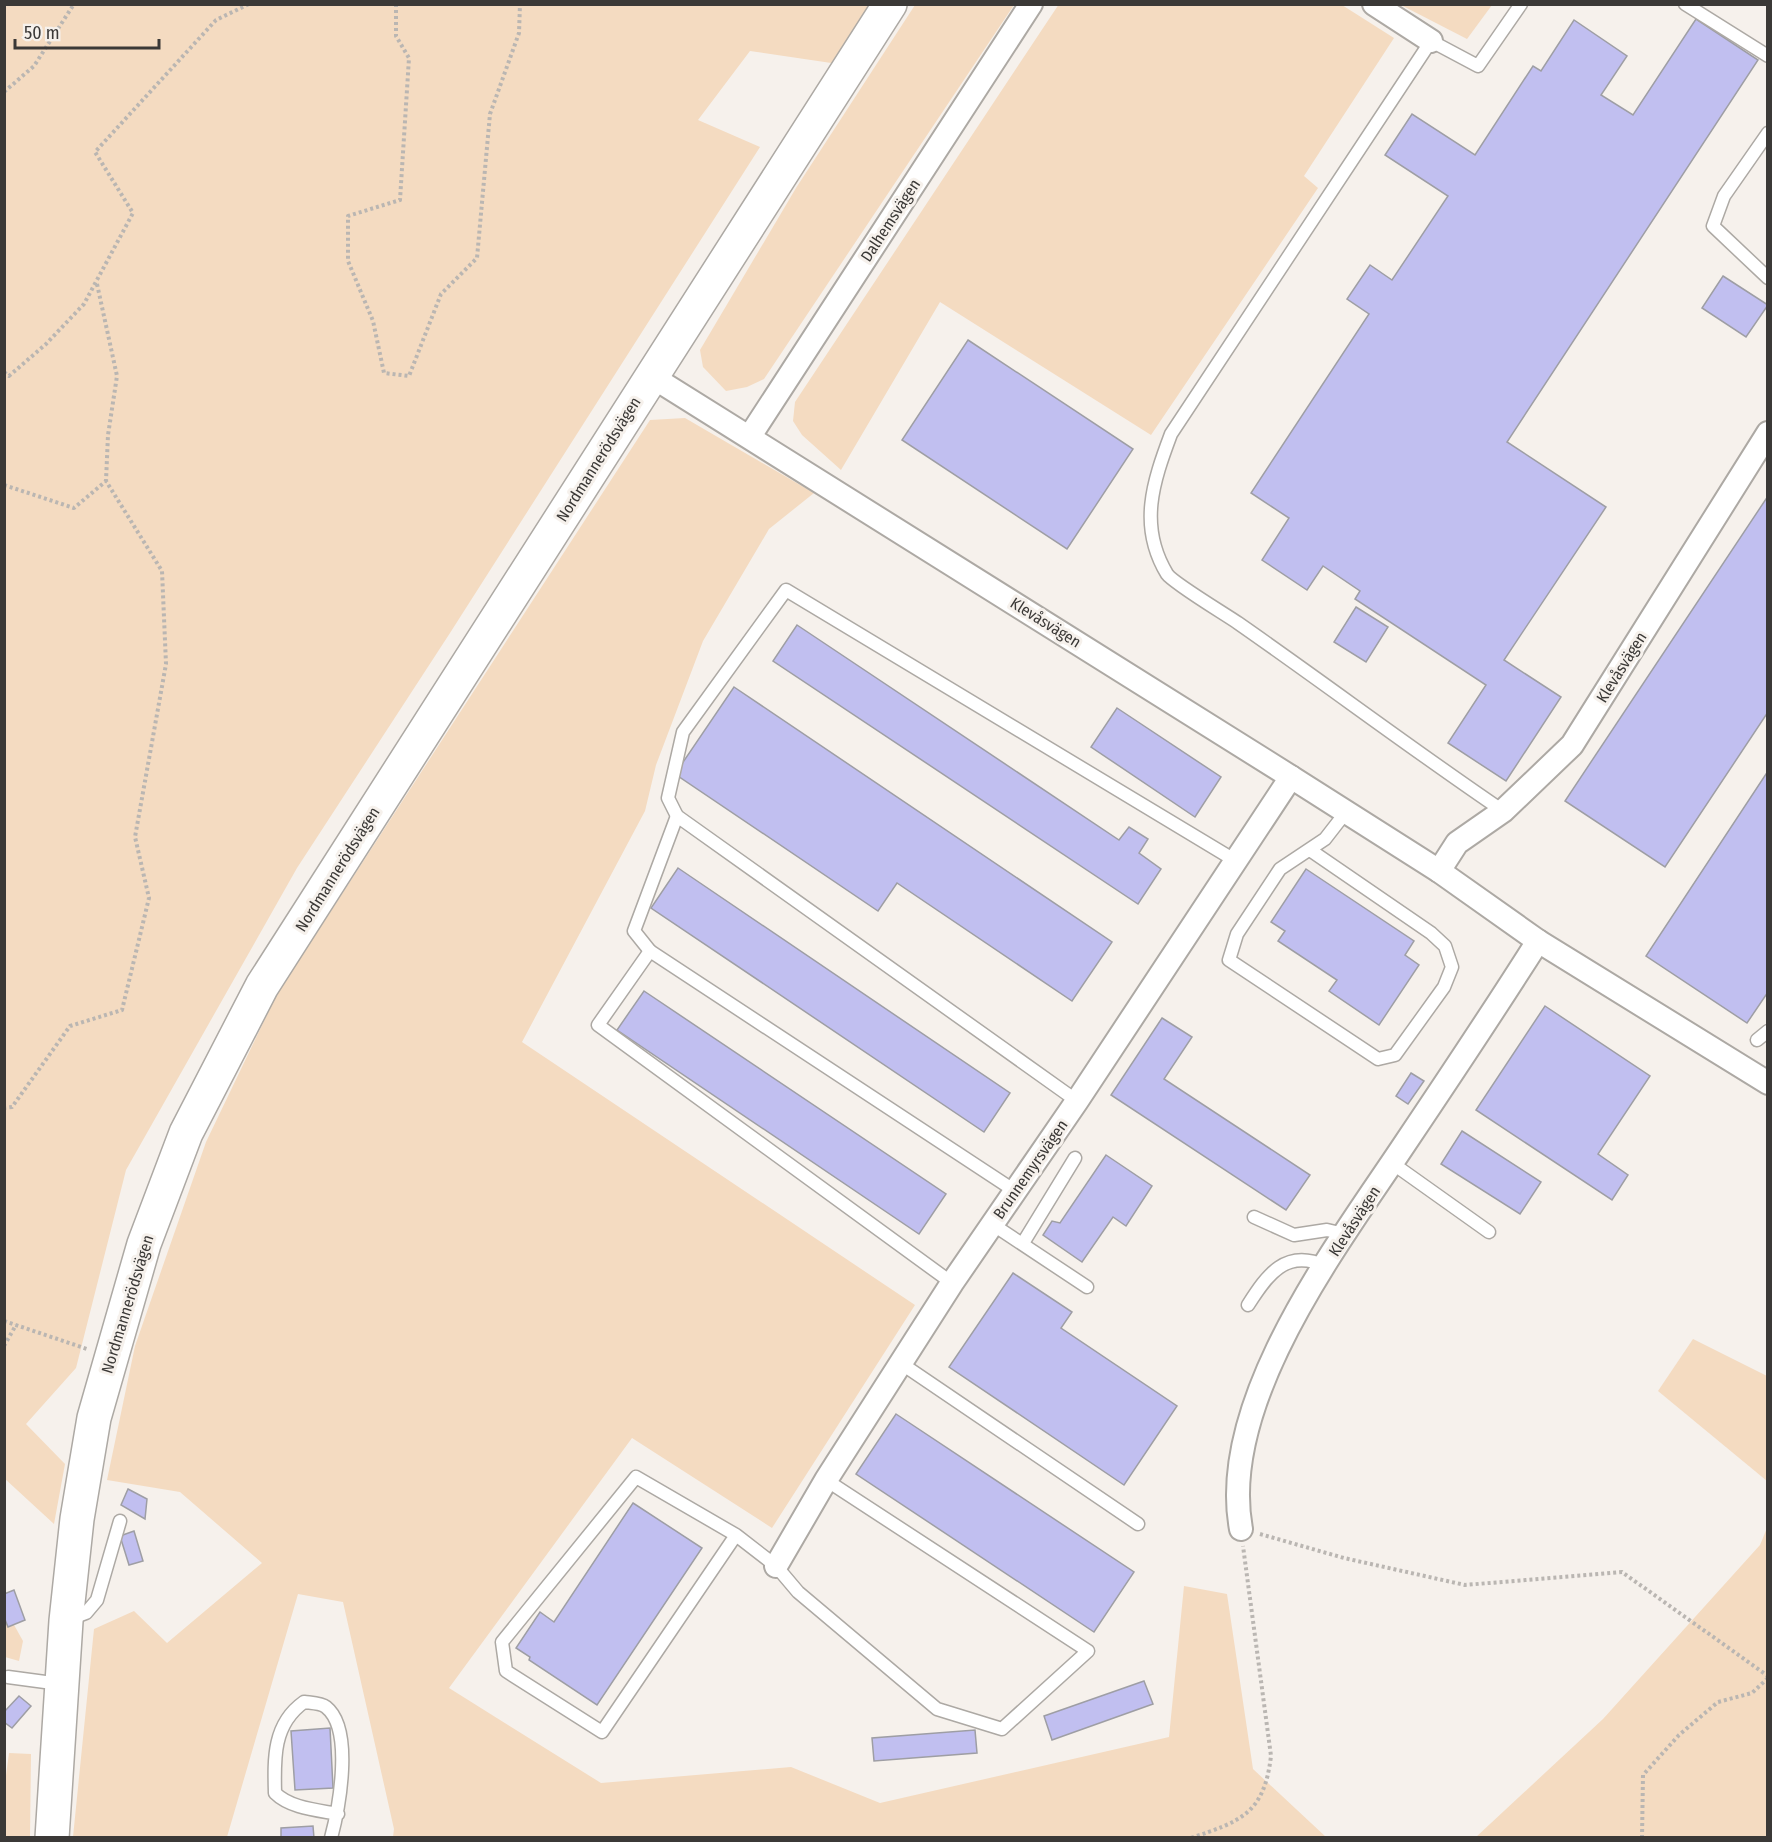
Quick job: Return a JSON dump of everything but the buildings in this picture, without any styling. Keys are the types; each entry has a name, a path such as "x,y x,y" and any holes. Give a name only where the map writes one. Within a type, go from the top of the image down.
{"main road":[{"name":"Nordmannerödsvägen","path":"52,1838 66,1621 79,1508 94,1418 144,1244 186,1133 262,987 890,4"}],"street":[{"name":"Dalhemsvägen","path":"750,436 1031,4"},
{"path":"1374,4 1431,41"},
{"name":"Klevåsvägen","path":"651,376 1291,777 1439,871 1538,941 1767,1083"},
{"name":"Klevåsvägen","path":"1439,871 1457,843 1503,811 1572,745 1767,433"},
{"name":"Brunnemyrsvägen","path":"776,1566 826,1480 952,1283 1077,1101 1291,777"},
{"name":"Klevåsvägen","path":"1241,1528 1236,1505 1237,1479 1251,1417 1264,1378 1288,1328 1344,1234 1538,941"}],"lane":[{"path":"1503,811 1398,741 1359,708 1168,576 1149,528 1155,476 1171,434 1431,41 1478,66 1521,4"},
{"path":"1685,4 1767,56"},
{"path":"1767,133 1724,196 1713,226 1767,278"},
{"path":"1077,1101 677,816 668,798 683,732 786,590 1236,861"},
{"path":"1310,850 1431,933 1445,946 1452,967 1444,987 1395,1055 1378,1059 1229,960 1237,934 1280,869 1325,839 1346,812"},
{"path":"677,816 634,932 650,951 1015,1191"},
{"path":"650,951 598,1025 952,1283"},
{"path":"1757,1040 1767,1031"},
{"path":"1023,1243 1075,1158"},
{"path":"1392,1163 1490,1232"},
{"path":"1254,1217 1293,1235 1327,1230 1344,1234"},
{"path":"992,1224 1087,1287"},
{"path":"1248,1305 1265,1278 1276,1268 1285,1264 1313,1260 1325,1266"},
{"path":"902,1364 1138,1524"},
{"path":"736,1535 602,1732 506,1671 502,1642 636,1477 736,1535 776,1566 798,1592 937,1709 1002,1729 1088,1651 826,1480"},
{"path":"66,1621 86,1613 97,1600 120,1521"},
{"path":"9,1677 61,1684"},
{"path":"331,1838 338,1814 342,1770 340,1739 334,1714 324,1705 304,1702 291,1711 277,1736 275,1793 281,1799 304,1807 338,1814"}],"path":[{"path":"4,92 33,66 74,4"},
{"path":"4,372 9,376 46,344 84,304 133,213 95,152 216,20 249,4"},
{"path":"396,4 396,36 409,58 400,200 348,216 348,261 373,321 384,373 409,376 441,294 477,258 490,114 519,33 520,4"},
{"path":"4,1108 12,1107 70,1026 122,1010 149,898 135,837 166,664 162,571 106,481 108,435 117,376 96,282"},
{"path":"4,485 74,508 106,481"},
{"path":"4,1321 111,1355"},
{"path":"4,1346 16,1325"},
{"path":"1191,1838 1235,1823 1254,1807 1269,1778 1271,1756 1241,1528 1344,1558 1465,1586 1622,1572 1767,1677 1752,1693 1718,1702 1679,1735 1643,1775 1642,1838"}],"shaded area":[{"path":"1059,4 1342,5 1394,38 1304,176 1318,188 1151,435 940,302 841,470 802,435 793,421 795,402"},
{"path":"4,5 876,5 838,64 750,51 698,120 760,147 297,868 126,1170 76,1368 26,1424 65,1464 54,1524 4,1478"},
{"path":"915,5 1014,5 764,379 747,387 726,391 703,367 700,350 796,188"},
{"path":"1401,5 1492,5 1467,39"},
{"path":"685,418 814,493 769,529 703,641 656,765 645,811 522,1042 915,1305 772,1528 632,1438 449,1688 601,1783 791,1767 880,1803 1169,1737 1184,1586 1227,1594 1253,1769 1326,1837 393,1837 394,1829 343,1602 298,1594 227,1837 73,1837 94,1629 134,1611 167,1643 262,1563 180,1492 107,1480 135,1346 206,1142 277,994 650,420"},
{"path":"1693,1339 1767,1376 1767,1481 1658,1391"},
{"path":"1767,1528 1767,1837 1476,1837 1603,1719 1760,1545"},
{"path":"4,1607 23,1641 19,1661 5,1657"},
{"path":"9,1753 31,1754 30,1837 5,1837 4,1790"}]}
